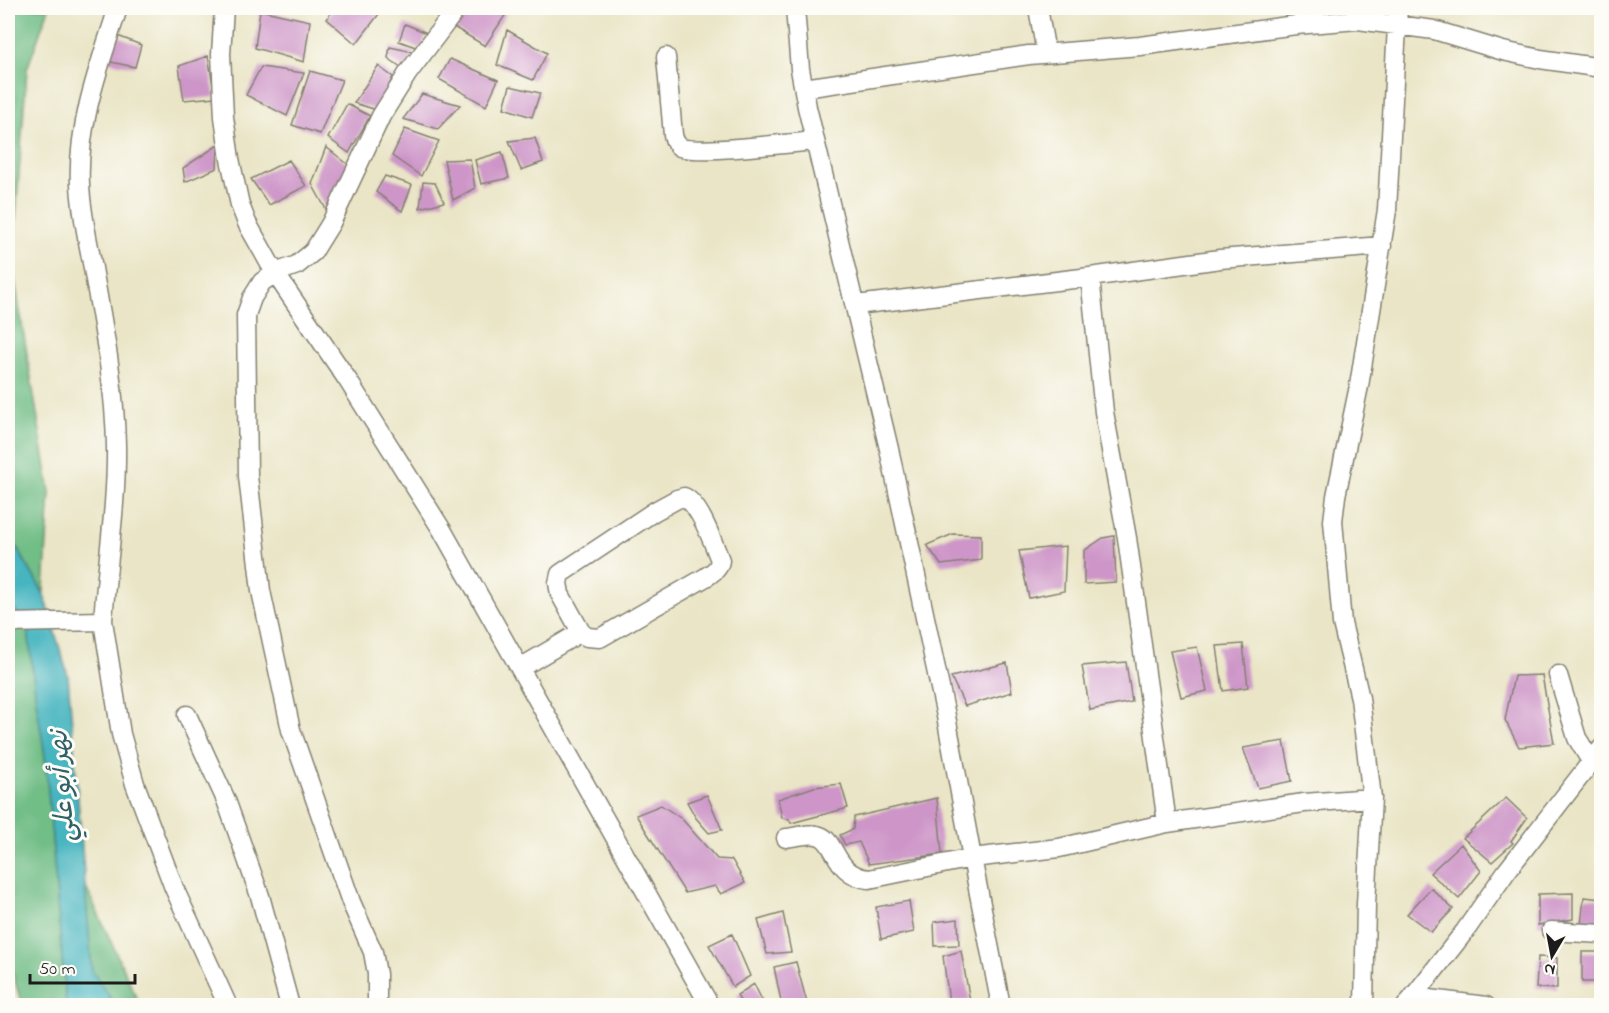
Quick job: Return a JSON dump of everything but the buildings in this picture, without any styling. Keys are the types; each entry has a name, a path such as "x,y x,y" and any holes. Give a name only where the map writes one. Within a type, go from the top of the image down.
{"street":[{"path":"118,8 94,84 81,152 82,209 106,341 116,444 112,539 103,621 121,734 135,784 174,888 228,1005"},
{"path":"224,8 221,54 224,117 230,159 240,205 247,223 274,273 346,379 442,530 710,1005"},
{"path":"377,1005 377,974 373,952 351,902 291,730 261,591 248,476 246,315 252,298 262,282 274,273 297,265 313,252 331,223 381,116 408,73 457,8"},
{"path":"795,8 804,88 889,449 946,716 1001,1005"},
{"path":"1038,8 1046,53"},
{"path":"804,88 1046,53 1140,46 1317,23 1397,16 1503,51 1602,68"},
{"path":"1364,1005 1366,904 1372,798 1360,698 1342,623 1333,521 1359,386 1382,246 1391,164 1397,16"},
{"path":"666,57 672,135 682,148 707,150 815,141"},
{"path":"856,305 1090,277 1220,258 1382,246"},
{"path":"1090,277 1104,412 1127,538 1167,823"},
{"path":"684,497 691,500 720,560 720,565 715,571 600,638 587,637 581,632 560,594 558,583 560,574 677,498 684,497"},
{"path":"8,623 103,621"},
{"path":"520,668 581,632"},
{"path":"1410,1001 1460,939 1506,872 1598,757 1577,738 1558,675"},
{"path":"187,716 226,800 260,896 290,1005"},
{"path":"786,838 818,835 826,839 842,867 861,878 868,879 972,858 1059,848 1167,823 1304,803 1372,798"},
{"path":"1551,931 1602,934"},
{"path":"1410,1001 1486,1005"}],"green space":[{"path":"8,8 49,8 27,69 12,264 50,492 37,702 78,870 140,1005 22,1005 8,957"}],"water":[{"name":"نهر أبو علي","path":"8,538 17,548 43,592 68,676 92,971 115,1005 66,1005 45,756 28,630 8,599"}]}
